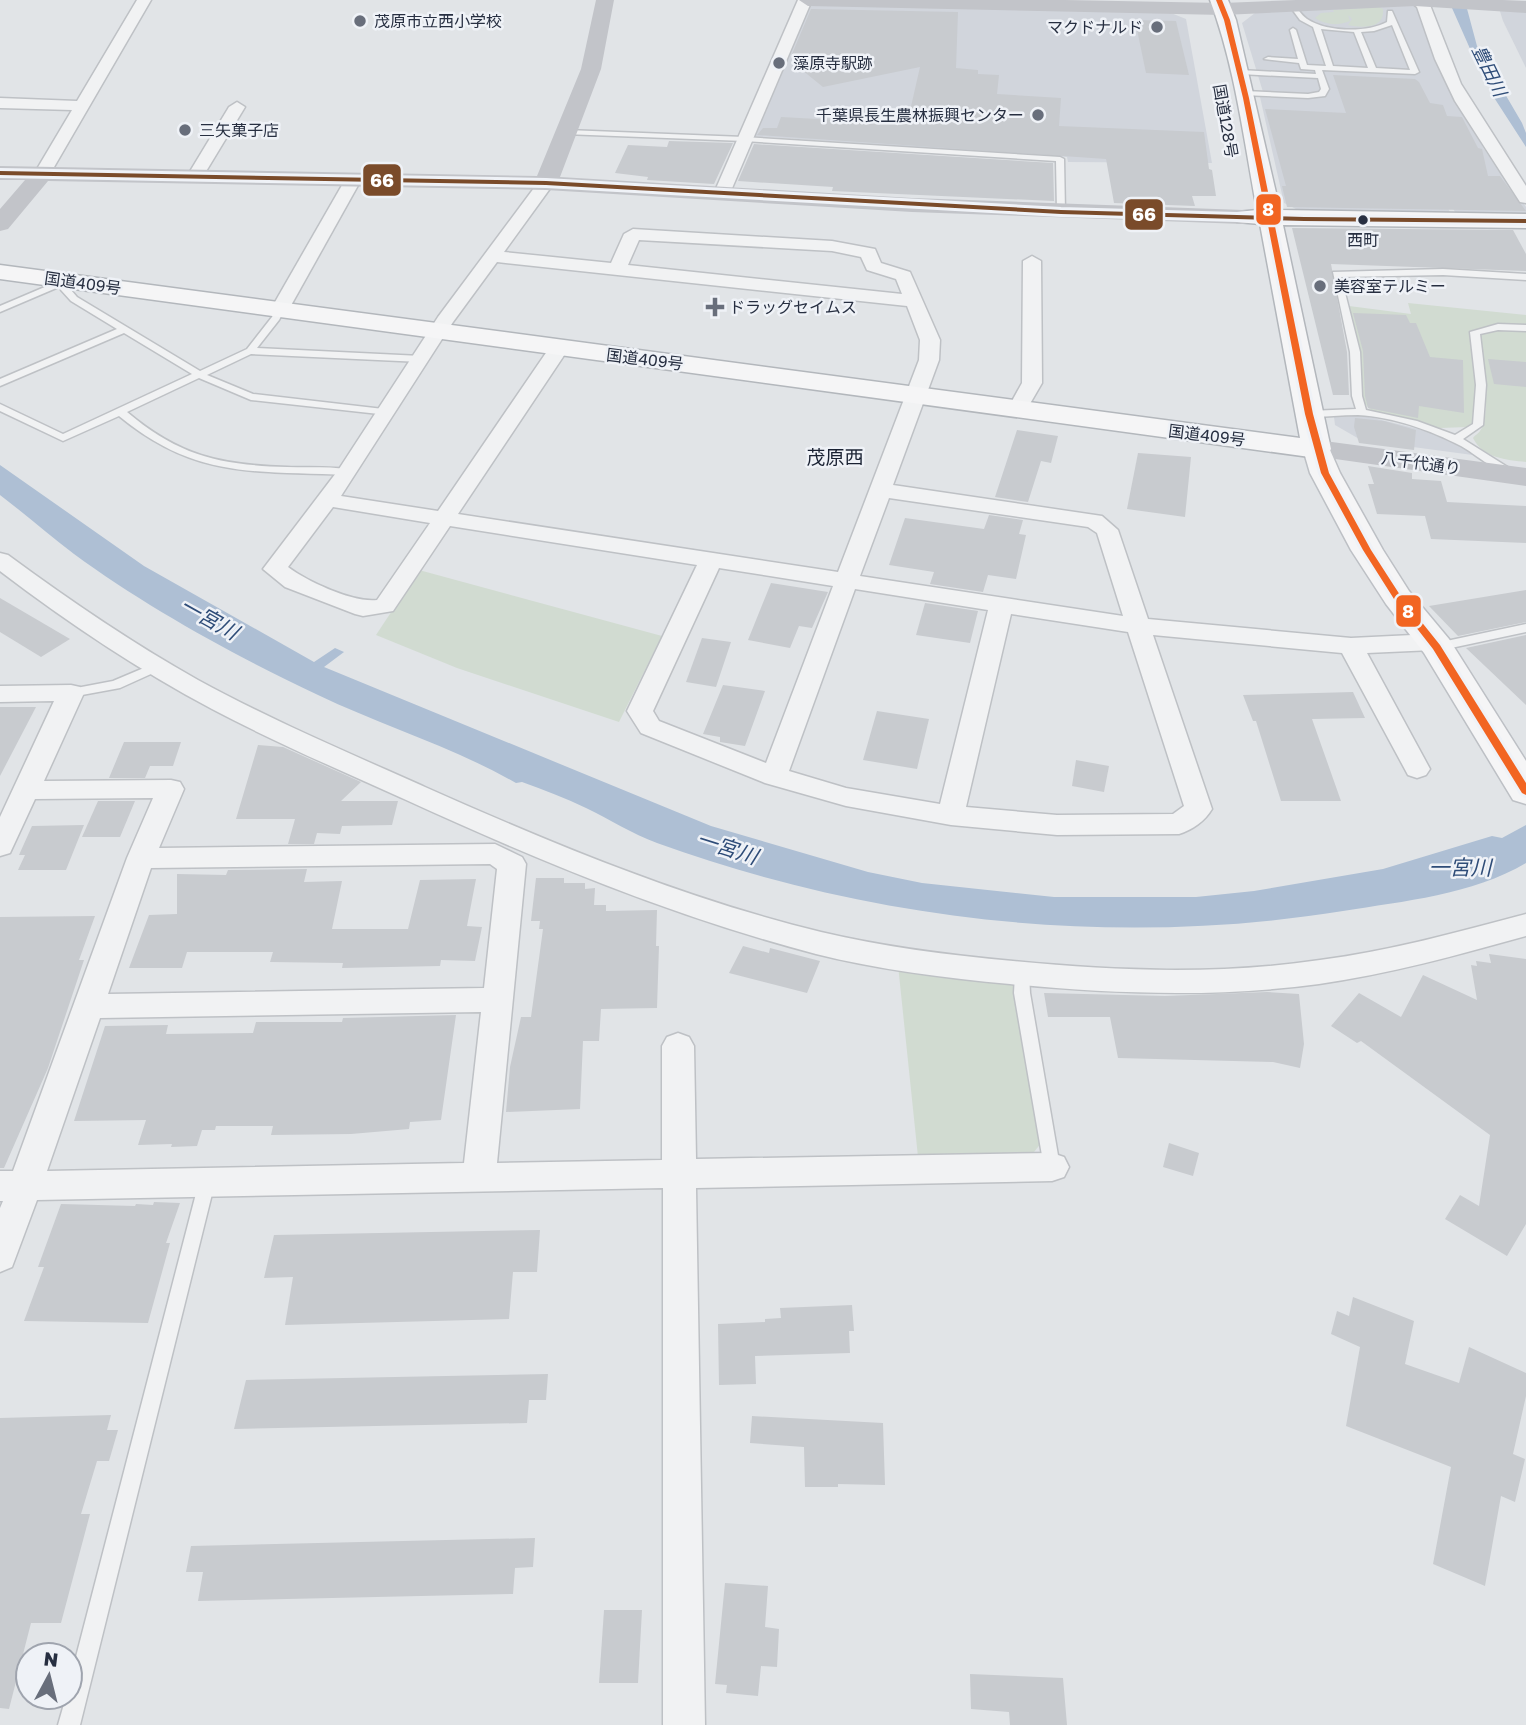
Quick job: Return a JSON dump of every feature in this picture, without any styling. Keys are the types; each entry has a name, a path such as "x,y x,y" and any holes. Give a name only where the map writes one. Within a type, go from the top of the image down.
{"main road":[{"path":"1208,32 1211,4"},
{"name":"国道128号","path":"1211,4 1240,72 1245,93 1250,212"},
{"path":"1250,212 1526,221"},
{"path":"1248,246 1250,212"},
{"path":"1250,212 1310,414 1304,447"},
{"name":"国道409号","path":"0,272 1304,447"},
{"path":"1279,391 1304,447 1314,505 1327,525 1397,597 1435,645 1521,783"}],"street":[{"path":"0,224 42,174 144,0"},
{"path":"559,348 385,606 363,610 293,582 275,569 348,472 438,331 546,183 591,69 605,0"},
{"path":"722,193 806,0 1389,8 1415,0 1526,8"},
{"path":"1415,0 1423,5 1445,67 1457,90 1492,150 1526,198"},
{"path":"0,103 84,106"},
{"path":"194,178 237,107"},
{"path":"0,173 546,183 1061,212 1250,212"},
{"path":"280,309 353,180"},
{"path":"617,270 633,234 832,246 869,253 873,266 904,276 930,340 929,360 774,776"},
{"path":"492,256 912,301"},
{"path":"1017,410 1032,383 1032,261"},
{"name":"八千代通り","path":"1304,447 1520,476"},
{"path":"711,560 640,711 650,727 774,776 846,797 951,815 1057,825 1180,824 1198,809 1107,530 1094,521 880,490"},
{"path":"327,500 1138,626 1351,646 1435,645"},
{"path":"0,560 111,637 158,666 278,730 464,815 647,889 796,937 924,964 1094,981 1193,981 1286,976 1419,954 1526,925"},
{"path":"951,815 1002,605"},
{"path":"1351,646 1417,769"},
{"path":"0,694 71,693 0,846"},
{"path":"0,1256 13,1186 90,1006 141,858 171,789 25,790"},
{"path":"141,858 495,854 512,864 479,1177"},
{"path":"90,1006 496,1000"},
{"path":"678,1046 684,1725"},
{"path":"13,1186 1052,1167"}],"lane":[{"path":"1292,5 1302,19 1316,25 1356,30 1388,26 1391,23 1389,8"},
{"path":"1240,72 1320,72 1330,68 1415,72 1389,8"},
{"path":"1316,25 1330,68"},
{"path":"1293,30 1304,67 1320,72"},
{"path":"1356,30 1373,70"},
{"path":"1268,59 1302,61"},
{"path":"1245,93 1317,96 1325,92 1320,72"},
{"path":"567,132 744,139 1060,159 1061,212"},
{"path":"1362,413 1357,396 1355,352 1336,274 1443,272 1526,277"},
{"path":"0,309 66,281 66,290 74,299 200,375 251,397 388,412"},
{"path":"0,407 63,438 250,351 280,309"},
{"path":"1457,438 1478,425 1481,385 1475,332 1498,327 1526,328"},
{"path":"0,383 127,329"},
{"path":"250,351 421,359"},
{"path":"120,412 149,435 179,452 205,461 236,466 348,472"},
{"path":"1310,414 1362,413 1427,428 1457,438 1520,476"},
{"path":"1435,645 1526,628"},
{"path":"71,693 116,685 158,666"},
{"path":"1022,974 1022,993 1052,1167"},
{"path":"69,1725 207,1182"}],"shaded area":[{"path":"807,4 1171,13 1186,19 1212,163 1068,162 1067,157 753,136"},
{"path":"1411,5 1418,7 1449,86 1484,149 1526,207 1526,215 1456,214 1443,189 1438,189 1451,214 1302,212 1284,203 1260,97 1306,99 1303,93 1263,92 1242,23 1255,13"},
{"path":"1499,8 1526,11 1526,68 1503,21"},
{"path":"1383,9 1383,16 1372,26 1348,25 1352,19 1348,15 1350,21 1337,24 1315,18 1321,13 1334,12 1333,10"},
{"path":"1408,303 1526,315 1526,325 1496,324 1469,331 1476,382 1472,423 1468,427 1440,428 1373,411 1363,399 1358,346 1349,306 1411,314"},
{"path":"1497,329 1526,330 1526,462 1489,454 1477,445 1473,438 1484,423 1486,412 1479,333"},
{"path":"1365,416 1439,434 1480,456 1361,440 1335,425 1334,417"},
{"path":"419,570 662,636 619,722 457,668 376,635"},
{"path":"898,965 1012,978 1042,1142 1030,1157 918,1157"}],"water":[{"name":"豊田川","path":"1466,5 1477,46 1522,123 1526,133 1526,147 1493,96 1495,94 1475,60 1452,8"},
{"name":"一宮川","path":"0,465 144,566 314,662 335,648 344,652 324,667 711,826 868,872 922,883 1054,897 1196,897 1254,891 1383,869 1492,836 1502,838 1526,825 1526,863 1483,883 1413,900 1257,922 1170,927 1083,927 996,920 909,909 824,892 740,870 648,839 578,804 522,782 516,783 468,758 343,706 256,664 161,612 65,547 0,495"}],"building":[{"path":"811,9 958,12 956,68 978,70 978,74 999,75 997,94 1061,98 1059,126 1204,132 1216,196 1192,196 1195,206 1114,203 1106,159 757,135 763,128 777,128 781,117 907,124 920,67 823,87 797,66 804,64 792,54"},
{"path":"1135,20 1176,21 1189,75 1146,73"},
{"path":"1333,75 1415,79 1430,103 1443,105 1447,116 1462,117 1478,148 1482,149 1488,176 1500,176 1526,211 1287,207 1282,186 1286,186 1265,109 1346,113"},
{"path":"669,141 733,143 714,184 647,180 648,177 615,173 628,145 667,147"},
{"path":"754,144 1053,163 1054,201 832,191 833,187 738,181"},
{"path":"1292,228 1513,230 1526,254 1526,271 1331,264 1347,352 1349,395 1333,395"},
{"path":"1353,313 1406,315 1410,323 1416,323 1430,357 1463,360 1464,413 1419,406 1418,418 1368,408 1363,351"},
{"path":"1488,359 1526,362 1526,387 1494,384"},
{"path":"1355,418 1384,421 1416,430 1414,450 1359,443 1354,427"},
{"path":"1017,430 1058,436 1051,463 1041,461 1028,502 995,497"},
{"path":"1138,453 1191,457 1185,517 1127,509"},
{"path":"1368,466 1412,473 1412,479 1441,481 1447,502 1526,506 1526,543 1431,539 1425,516 1377,514 1368,484 1374,484"},
{"path":"989,515 1023,520 1019,534 1026,535 1016,579 988,575 983,592 930,584 934,572 889,565 905,518 984,529"},
{"path":"771,583 828,592 812,628 799,626 790,648 748,640"},
{"path":"1526,590 1526,622 1458,636 1429,606"},
{"path":"0,598 70,639 41,657 0,632"},
{"path":"925,603 978,611 970,643 916,635"},
{"path":"1526,635 1526,705 1466,648"},
{"path":"702,638 731,642 716,687 686,682"},
{"path":"723,685 765,691 745,746 720,742 720,737 703,734"},
{"path":"1353,692 1365,718 1312,719 1341,801 1281,801 1256,721 1253,721 1243,695"},
{"path":"0,707 36,707 0,776"},
{"path":"877,711 929,719 917,769 863,760"},
{"path":"124,742 181,742 173,766 150,766 145,778 109,778"},
{"path":"258,745 283,747 361,782 341,801 398,801 392,825 342,826 340,834 317,833 314,844 288,844 295,819 236,819"},
{"path":"1076,760 1109,766 1104,792 1072,786"},
{"path":"98,801 135,801 120,837 82,837"},
{"path":"84,825 66,870 18,870 25,855 19,855 32,826"},
{"path":"307,869 304,882 342,881 332,929 408,929 420,880 476,879 467,926 482,927 475,961 441,960 440,966 342,968 343,963 270,962 273,952 187,952 182,968 129,968 149,915 177,914 177,874 226,875 228,870"},
{"path":"536,878 564,878 564,883 585,883 585,889 595,888 594,905 606,905 606,911 657,910 657,1008 601,1009 599,1041 583,1041 580,1109 506,1112 510,1067 521,1017 531,1017 543,929 539,929 540,921 531,921"},
{"path":"95,916 79,960 84,960 48,1068 4,1168 0,1168 0,917"},
{"path":"743,946 769,953 770,948 820,961 807,993 729,973"},
{"path":"1489,954 1526,959 1526,1224 1507,1256 1445,1219 1460,1195 1479,1206 1490,1135 1361,1041 1357,1043 1331,1026 1359,993 1401,1017 1423,975 1477,1000 1471,965 1477,966 1476,961 1491,963"},
{"path":"1267,992 1299,994 1304,1044 1300,1068 1273,1062 1118,1058 1110,1017 1048,1017 1044,993 1165,996"},
{"path":"456,1015 441,1120 410,1122 409,1129 351,1134 271,1135 273,1126 216,1126 215,1130 202,1130 197,1146 171,1147 172,1144 138,1145 146,1120 74,1121 105,1026 168,1025 166,1034 253,1033 256,1022 342,1022 343,1018"},
{"path":"1169,1143 1199,1153 1193,1176 1163,1167"},
{"path":"154,1202 180,1203 166,1243 170,1243 148,1323 24,1321 44,1267 38,1267 61,1204 135,1206 153,1205"},
{"path":"540,1230 537,1272 513,1272 509,1319 285,1325 293,1277 264,1278 274,1235"},
{"path":"1353,1297 1414,1321 1405,1364 1459,1383 1469,1347 1526,1373 1526,1396 1513,1454 1525,1459 1515,1502 1501,1496 1485,1586 1433,1564 1451,1467 1346,1426 1360,1347 1331,1334 1337,1311 1349,1316"},
{"path":"852,1305 854,1331 849,1331 850,1353 755,1356 756,1384 719,1385 718,1324 765,1322 765,1319 781,1318 780,1308"},
{"path":"548,1374 546,1400 529,1400 527,1423 234,1429 246,1380"},
{"path":"111,1415 107,1430 118,1430 109,1461 97,1461 81,1514 90,1514 61,1623 31,1623 26,1641 14,1641 14,1689 9,1709 0,1708 0,1418"},
{"path":"752,1416 883,1423 885,1485 838,1484 838,1487 805,1487 804,1447 750,1443"},
{"path":"535,1538 533,1567 515,1568 513,1594 198,1601 203,1572 186,1572 191,1546"},
{"path":"725,1583 768,1586 765,1627 779,1629 777,1667 761,1666 758,1696 726,1693 727,1685 715,1684"},
{"path":"604,1610 642,1610 638,1683 599,1683"},
{"path":"970,1674 1063,1678 1067,1725 1010,1725 1009,1712 971,1709"}],"transit line":[{"name":"8","path":"1219,0 1227,20 1246,98 1309,414 1325,473 1367,550 1397,597 1437,647 1526,791"},
{"name":"66","path":"0,173 546,183 1061,212 1304,219 1526,221"}],"place":[{"name":"茂原市立西小学校","path":"360,21"},
{"name":"マクドナルド","path":"1157,27"},
{"name":"藻原寺駅跡","path":"779,63"},
{"name":"千葉県長生農林振興センター","path":"1038,115"},
{"name":"三矢菓子店","path":"185,130"},
{"name":"西町","path":"1363,220"},
{"name":"美容室テルミー","path":"1320,286"},
{"name":"ドラッグセイムス","path":"715,307"}],"district":[{"name":"茂原西","path":"835,457"}]}
